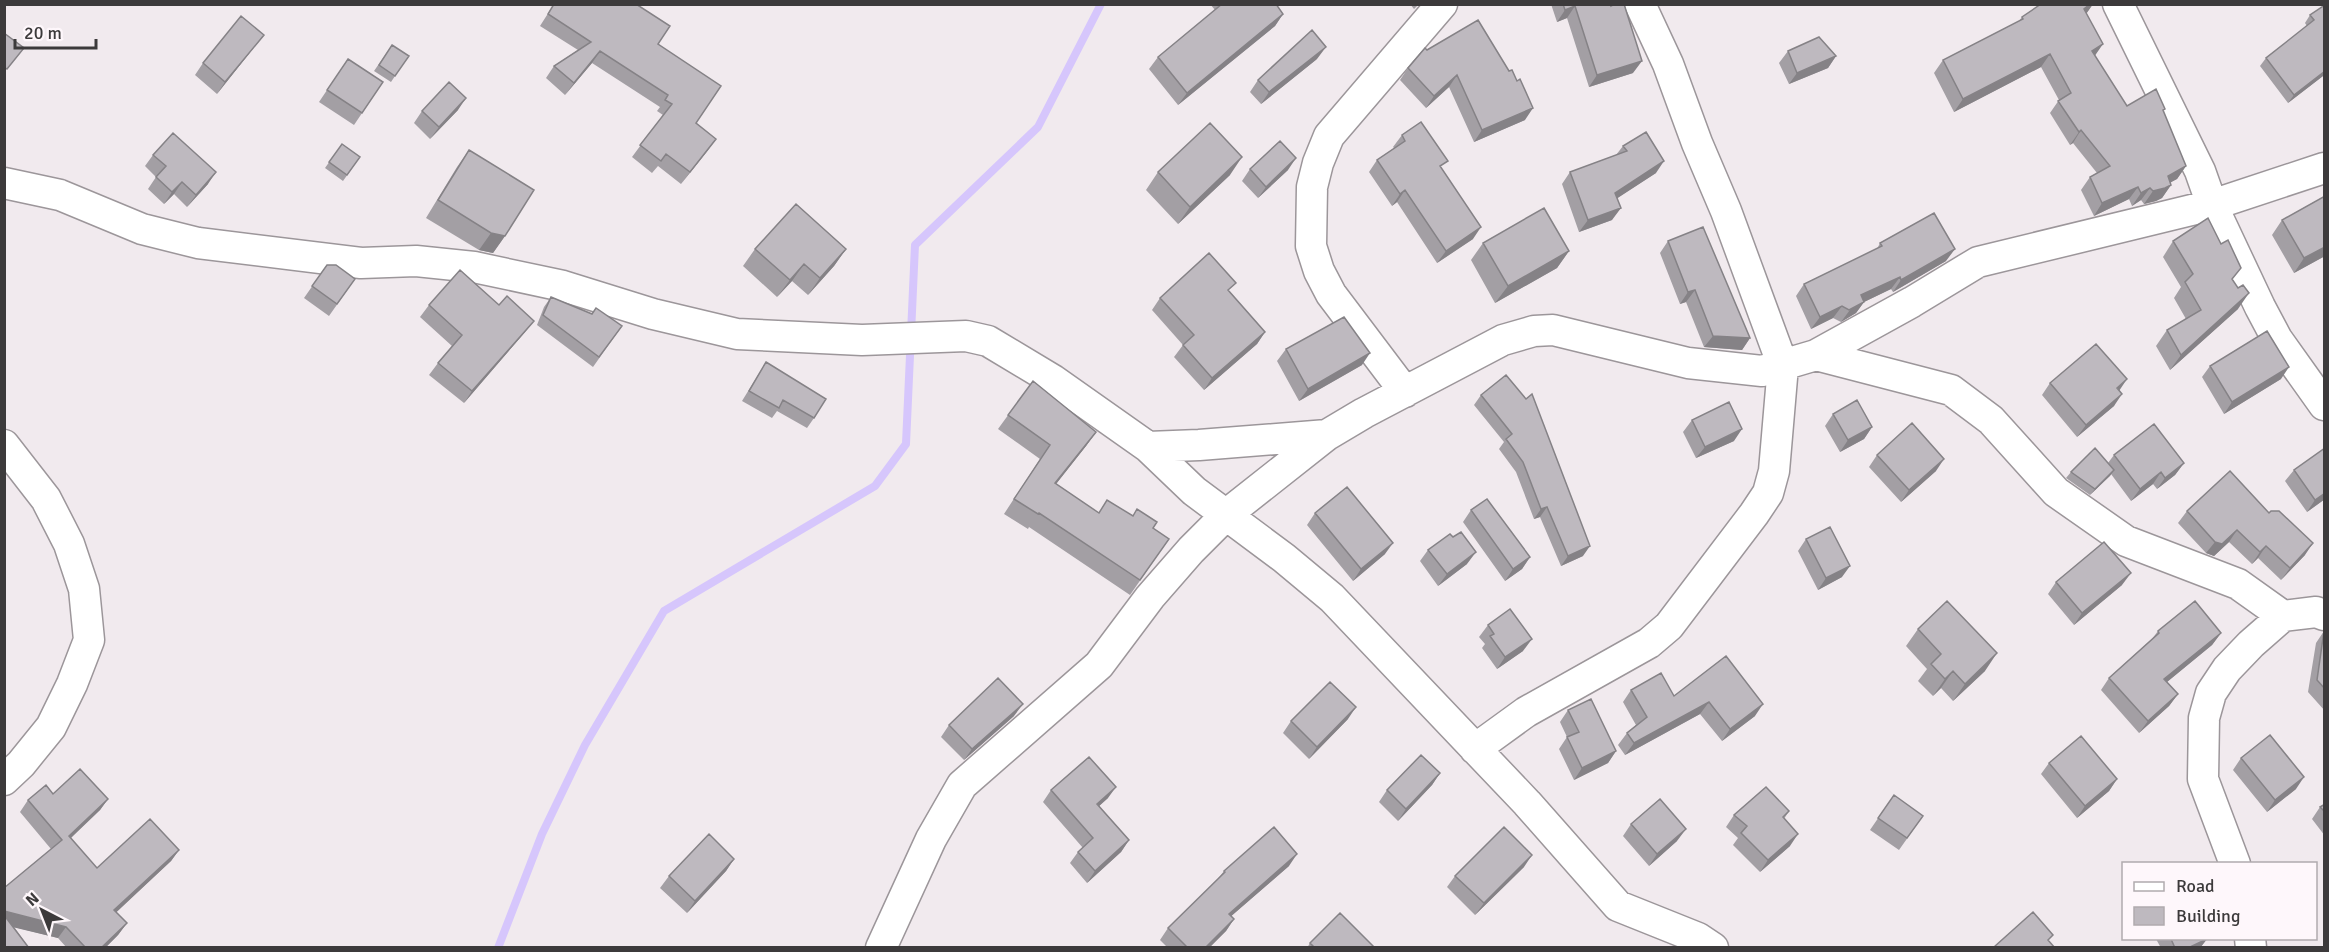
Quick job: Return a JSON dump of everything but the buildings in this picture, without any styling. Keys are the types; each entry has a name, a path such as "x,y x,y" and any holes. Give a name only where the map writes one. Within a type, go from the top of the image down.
{"street":[{"path":"1405,392 1331,294 1319,271 1311,246 1312,187 1329,135 1442,4"},
{"path":"1475,749 1526,712 1649,643 1668,626 1737,538 1768,493 1774,471 1783,366 1726,211 1697,143 1668,64 1640,4"},
{"path":"2118,4 2200,171 2212,205 2277,339 2325,405"},
{"path":"881,948 931,839 962,785 1099,665 1150,597 1227,514 1327,435 1405,392 1503,340 1534,330 1554,330 1688,363 1762,371 1783,366 1816,355 1912,302 1978,262 2212,205 2325,168"},
{"path":"4,183 60,195 142,229 198,243 361,263 416,261 474,267 563,286 653,314 737,334 862,340 966,336 988,341 1011,353 1148,447 1194,491 1227,514 1332,598 1438,707 1618,906 1698,938 1713,948"},
{"path":"1816,355 1951,390 1991,420 2056,492 2126,541 2238,584 2283,616"},
{"path":"1148,447 1327,435"},
{"path":"4,445 46,499 69,544 84,589 89,640 72,684 51,727 21,764 4,780"},
{"path":"2234,862 2203,779 2204,718 2211,693 2227,669 2283,616 2316,612 2325,615"}],"waterway":[{"path":"498,948 542,834 585,745 664,611 875,486 906,444 915,245 1038,127 1101,4"}]}
